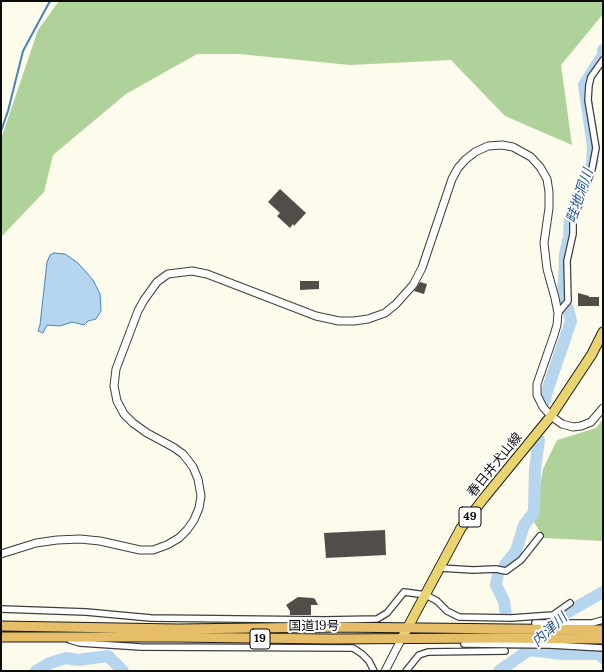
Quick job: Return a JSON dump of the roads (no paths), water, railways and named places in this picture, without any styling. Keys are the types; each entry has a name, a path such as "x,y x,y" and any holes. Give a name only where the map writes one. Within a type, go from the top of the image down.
{"highway":[{"name":"国道19号","path":"1,626 178,629 333,627 407,629 532,626 603,639"},
{"name":"国道19号","path":"1,637 57,636 260,639 520,639 578,634 603,630"}],"main road":[{"name":"春日井犬山線","path":"402,638 462,528 484,498 551,416 592,354 603,332"}],"street":[{"path":"558,313 568,301 567,261 573,234 573,220 592,169 596,148 588,100 589,85 591,77 603,60"},
{"path":"1,554 36,543 80,539 100,541 140,550 153,550 166,546 179,538 194,520 199,508 201,496 198,479 193,467 183,454 147,433 133,423 124,414 117,401 114,386 116,369 138,311 149,292 157,282 168,274 192,271 207,274 316,316 339,322 368,319 379,315 396,304 413,285 422,268 452,179 458,168 475,152 488,146 502,145 513,147 530,157 540,167 547,179 549,208 544,243 547,269 558,313 554,335 536,384 537,395 551,416 562,424 572,427 581,426 591,422 603,408"},
{"path":"440,568 473,570 496,569 506,571 521,560 540,536"},
{"path":"1,609 86,612 151,618 324,620 377,619 387,613 404,592 426,595 437,601 447,611 459,617 511,618 553,615 570,603"},
{"path":"532,626 592,623 603,620"},
{"path":"57,636 80,643 141,647 353,648 369,661 374,671"},
{"path":"385,671 402,638"},
{"path":"464,644 550,644 603,648"},
{"path":"406,671 419,656 428,652 505,652"}],"water":[{"path":"54,253 65,254 78,263 93,280 100,294 101,311 96,319 88,321 84,325 72,322 60,326 47,325 43,333 38,331 40,325 47,262 50,255"}],"waterway":[{"path":"1,131 8,111 23,51 50,1"},
{"name":"畦地洞川","path":"564,298 561,292 564,284 565,254 569,237 570,217 592,164 593,147 584,85 603,55 603,50"},
{"name":"畦地洞川","path":"545,401 546,394 571,321 568,309"},
{"name":"畦地洞川","path":"505,565 516,551 524,525 534,512 535,469 539,440"},
{"name":"畦地洞川","path":"498,573 496,585 504,601 506,615"},
{"name":"内津川","path":"499,671 529,650 561,616 603,592"},
{"path":"529,650 562,654 599,654 603,658"},
{"name":"内津川","path":"36,671 50,663 66,658 78,660 108,656 123,671"}]}
